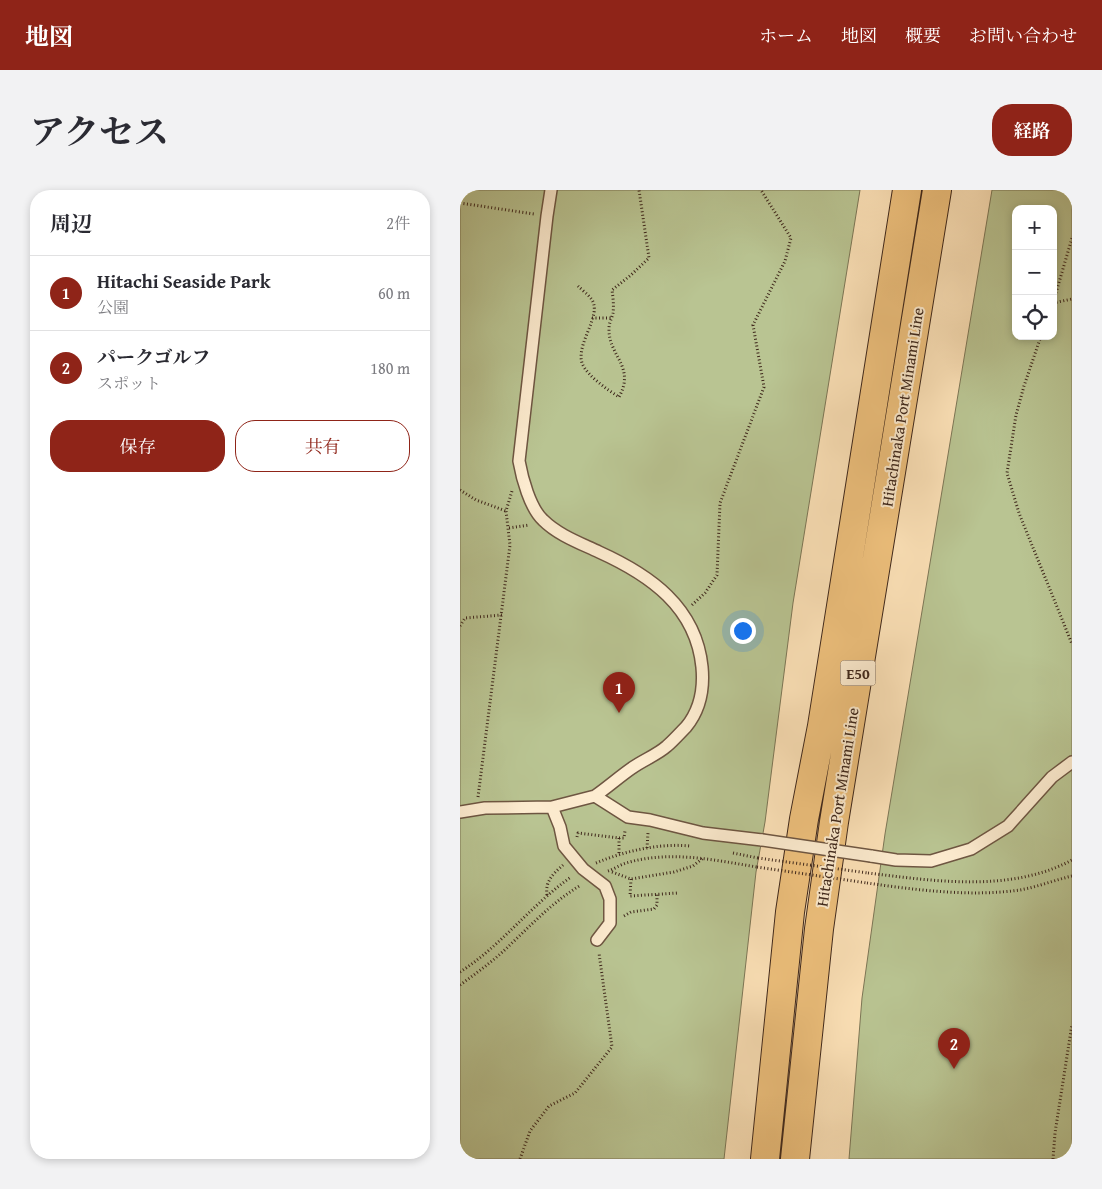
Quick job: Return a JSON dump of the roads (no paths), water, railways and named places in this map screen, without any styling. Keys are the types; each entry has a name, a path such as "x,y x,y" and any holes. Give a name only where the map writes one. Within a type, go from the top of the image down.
{"highway":[{"name":"Hitachinaka Port Minami Line","path":"765,1159 790,912 804,819 822,726 907,190"},
{"name":"Hitachinaka Port Minami Line","path":"795,1159 819,929 834,822 938,190"}],"street":[{"path":"460,812 477,809 552,807 596,796 634,767 666,747 687,725 699,706 703,679 700,650 691,626 682,613 653,582 628,565 577,542 552,528 541,519 522,481 518,461 546,216 551,190"},
{"path":"596,796 628,816 703,833 896,860 931,861 971,849 1008,826 1052,777 1072,762"},
{"path":"552,807 560,827 564,846 583,869 605,886 610,899 610,923 597,940"}],"place":[{"name":"Hitachi Seaside Park","path":"619,713"},
{"name":"パークゴルフ","path":"954,1069"}]}
